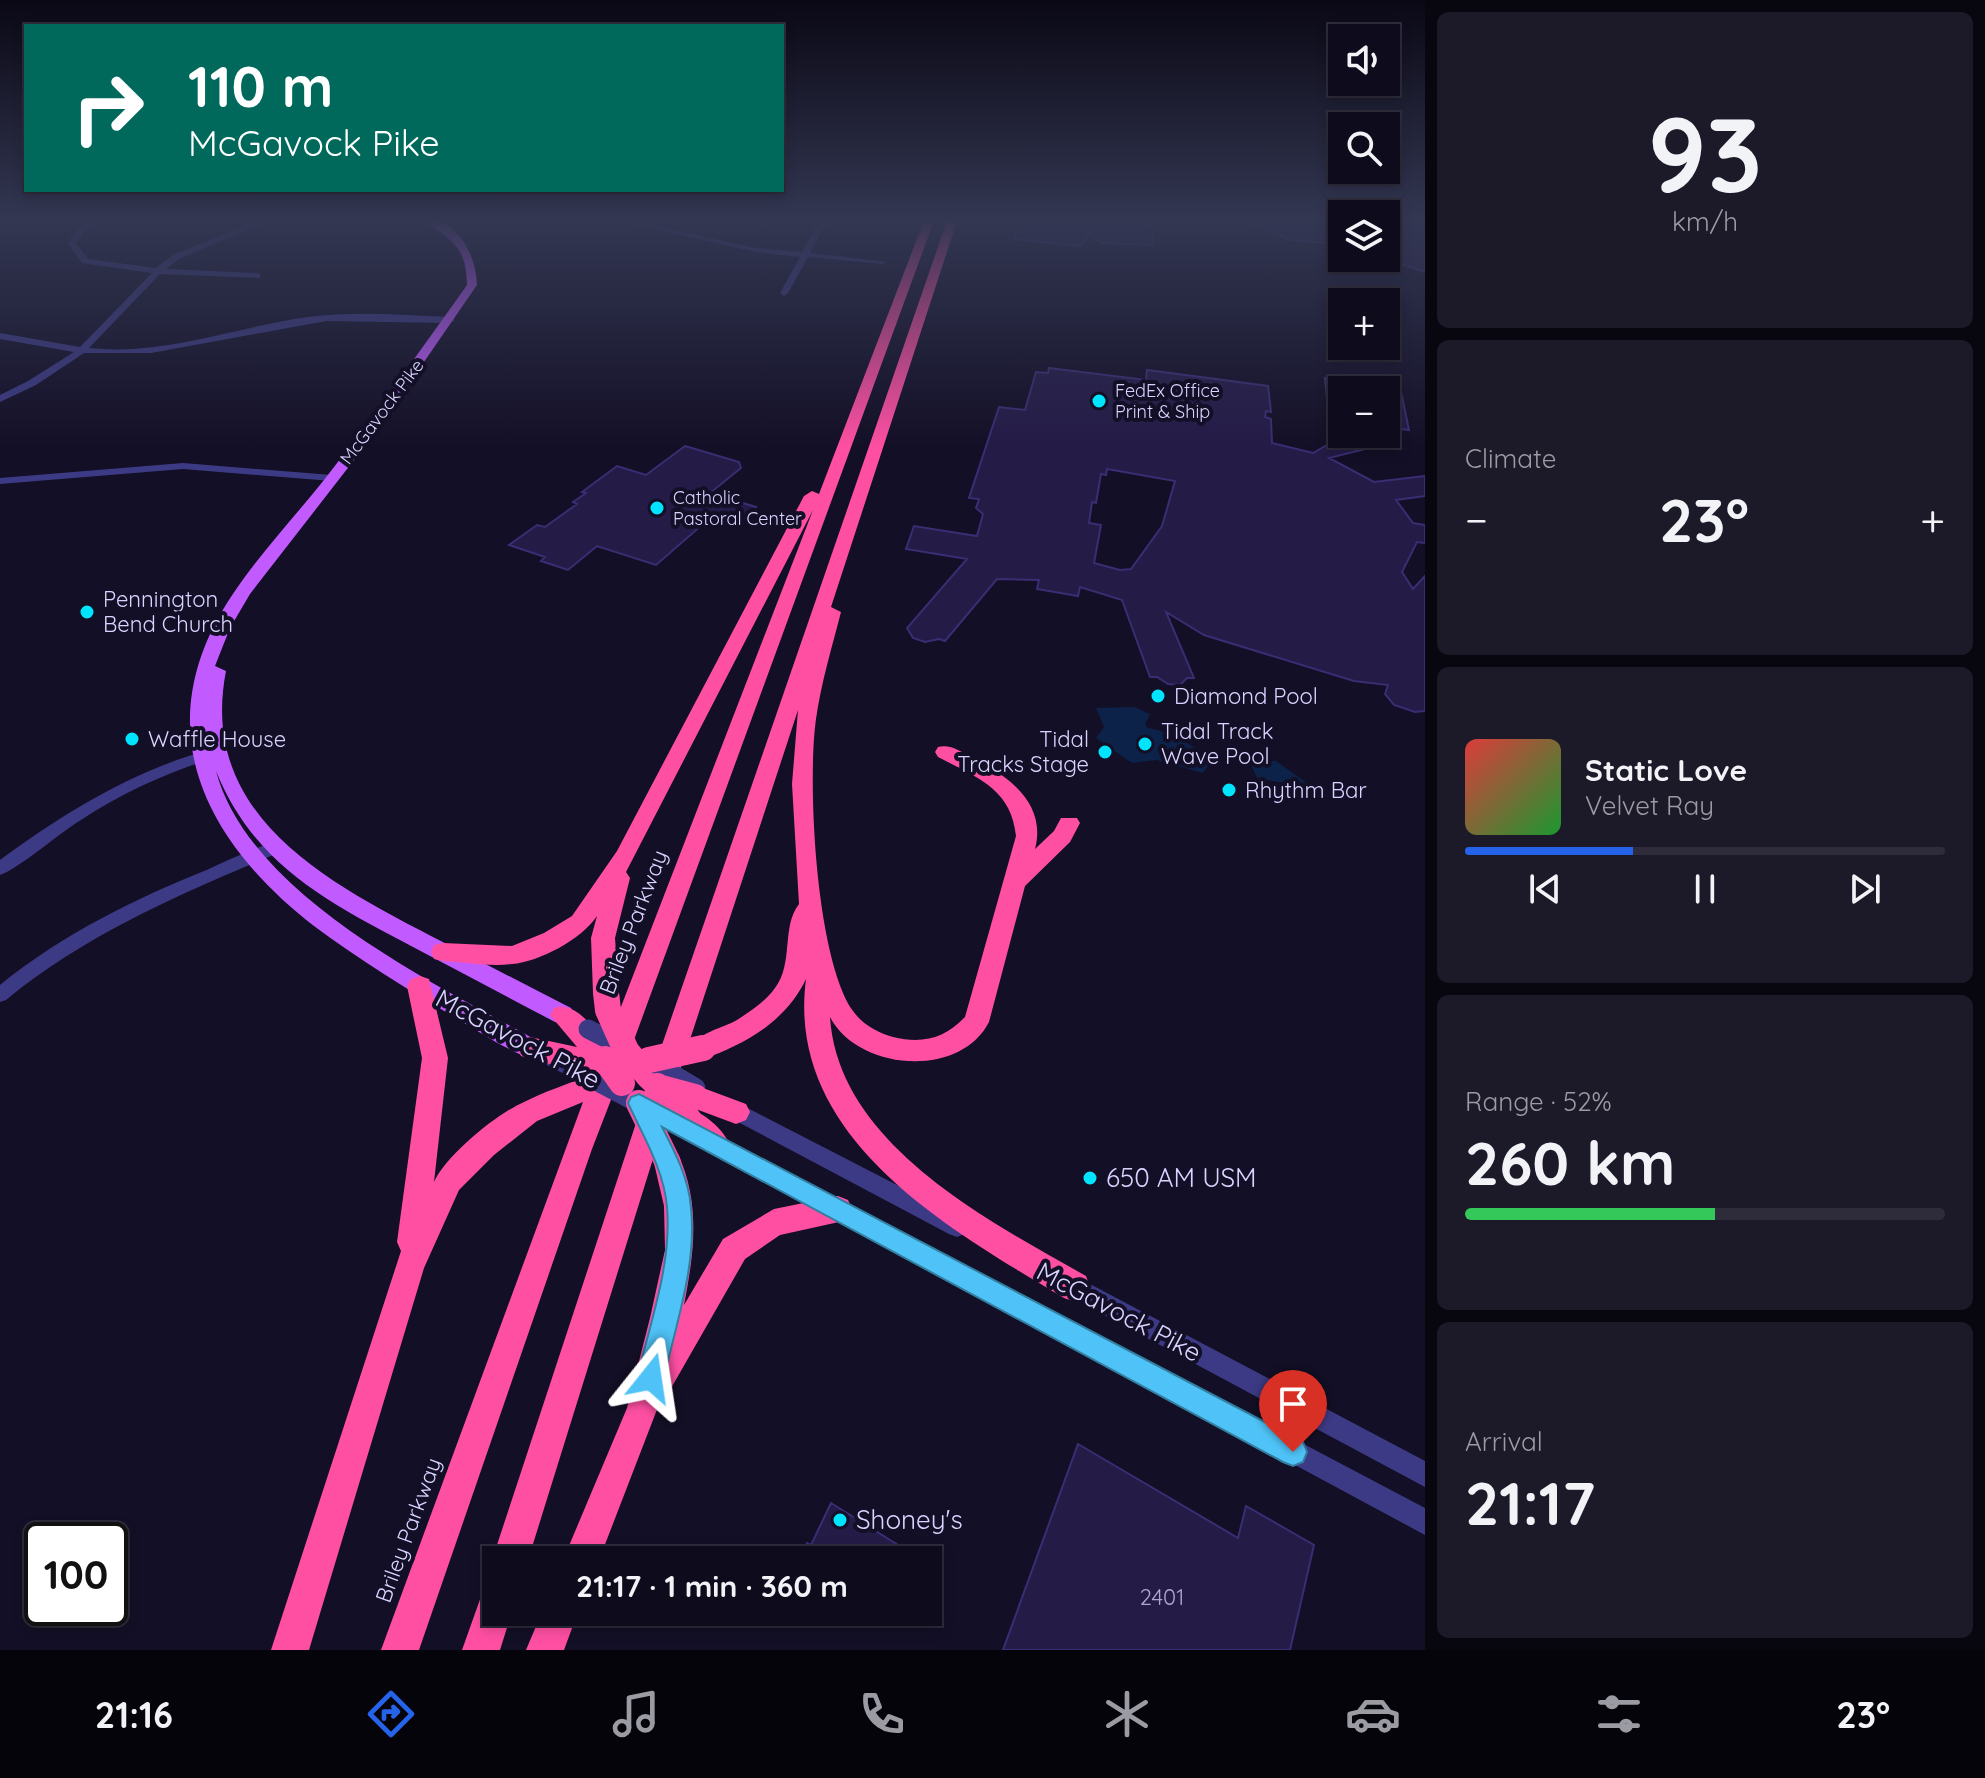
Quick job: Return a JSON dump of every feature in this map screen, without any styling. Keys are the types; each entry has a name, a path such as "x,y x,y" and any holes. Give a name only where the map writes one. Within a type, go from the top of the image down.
{"highway":[{"name":"Briley Parkway","path":"400,1650 578,1149 691,858 900,295"},
{"path":"514,1546 698,972 928,295"},
{"path":"443,952 513,955 553,940 580,922 626,855 805,511 863,391"},
{"path":"858,506 806,720 804,765 808,902 833,1001 843,1018 857,1033 898,1049 922,1052 948,1047 976,1022 1027,836 1027,820 1021,806 1001,781 945,752"},
{"path":"1013,884 1062,836 1069,823"},
{"path":"626,855 609,907 603,938 608,1010 629,1073 668,1163 679,1206 680,1250 643,1408"},
{"path":"290,1650 409,1267 449,1181 494,1138 527,1113 562,1097 703,1048 752,1025 790,989 798,965 801,927 808,902"},
{"path":"821,961 816,989 822,1053 844,1099 878,1146 906,1176 948,1210 1075,1287"},
{"path":"409,1267 435,1058 420,986"},
{"path":"563,1015 580,1048"},
{"path":"530,1048 580,1048 691,1108 736,1112"},
{"path":"691,1108 715,1143"},
{"path":"587,1546 643,1408 734,1249 774,1223 838,1210"},
{"path":"481,1650 489,1626"},
{"path":"545,1650 554,1626"}],"main road":[{"name":"McGavock Pike","path":"466,295 332,478 262,569 242,589 212,651 198,693 199,757 212,795 283,891 331,931 530,1048"},
{"name":"McGavock Pike","path":"262,569 224,648 211,690 219,752 254,825 312,879 343,900 563,1015"}],"street":[{"path":"0,399 32,383 81,351 135,295"},
{"path":"0,336 81,351 166,350 310,320 362,317 450,320"},
{"path":"0,481 183,466 332,478"},
{"path":"0,869 96,801 148,774 219,752"},
{"path":"0,995 54,952 90,930 277,847"},
{"name":"McGavock Pike","path":"736,1112 1075,1287 1425,1475"},
{"name":"McGavock Pike","path":"715,1143 1425,1522"}],"water":[{"name":"Tidal Track Wave Pool","path":"1134,707 1150,714 1145,724 1148,728 1182,740 1207,757 1210,763 1203,773 1156,760 1132,763 1096,738 1104,727 1096,708"},
{"path":"1276,761 1321,793 1310,796 1283,786 1283,783 1257,778 1251,765"}],"building":[{"path":"1049,368 1146,380 1147,370 1268,386 1271,412 1266,411 1265,417 1271,419 1272,443 1313,453 1328,444 1328,448 1361,450 1329,458 1374,482 1425,476 1425,496 1396,500 1413,523 1425,525 1425,543 1417,542 1402,572 1413,589 1425,576 1425,711 1415,712 1394,705 1385,694 1388,685 1354,681 1204,635 1166,612 1194,678 1187,678 1180,685 1168,684 1157,677 1150,677 1122,600 1080,587 1078,596 1037,589 1039,580 997,579 945,641 925,642 913,638 907,628 967,559 906,549 914,526 977,536 983,514 976,508 979,499 969,498 999,407 1025,410 1036,372 1048,373","holes":["1107,469 1175,481 1162,526 1131,569 1120,570 1094,563 1101,525 1089,523 1101,474 1106,475"]},
{"path":"1325,378 1328,378 1328,410"},
{"path":"1400,387 1409,430 1400,429"},
{"name":"Catholic Pastoral Center","path":"685,446 739,462 741,468 710,493 756,507 735,526 710,518 656,565 597,546 568,570 541,561 545,557 509,545 537,525 545,527 577,504 573,502 586,493 582,492 617,466 646,475"},
{"path":"1078,1444 1238,1538 1246,1506 1314,1545 1290,1650 1003,1650"},
{"path":"831,1503 900,1546 806,1546 807,1543 811,1545"}],"place":[{"name":"FedEx Office Print & Ship","path":"1099,401"},
{"name":"Catholic Pastoral Center","path":"657,508"},
{"name":"Pennington Bend Church","path":"87,612"},
{"name":"Diamond Pool","path":"1158,696"},
{"name":"Waffle House","path":"132,739"},
{"name":"Tidal Track Wave Pool","path":"1145,744"},
{"name":"Tidal Tracks Stage","path":"1105,752"},
{"name":"Rhythm Bar","path":"1229,790"},
{"name":"650 AM USM","path":"1090,1178"},
{"name":"Shoney's","path":"840,1520"}],"route":[{"path":"651,1378 680,1250 679,1206 668,1163 639,1103 1293,1452"}]}
